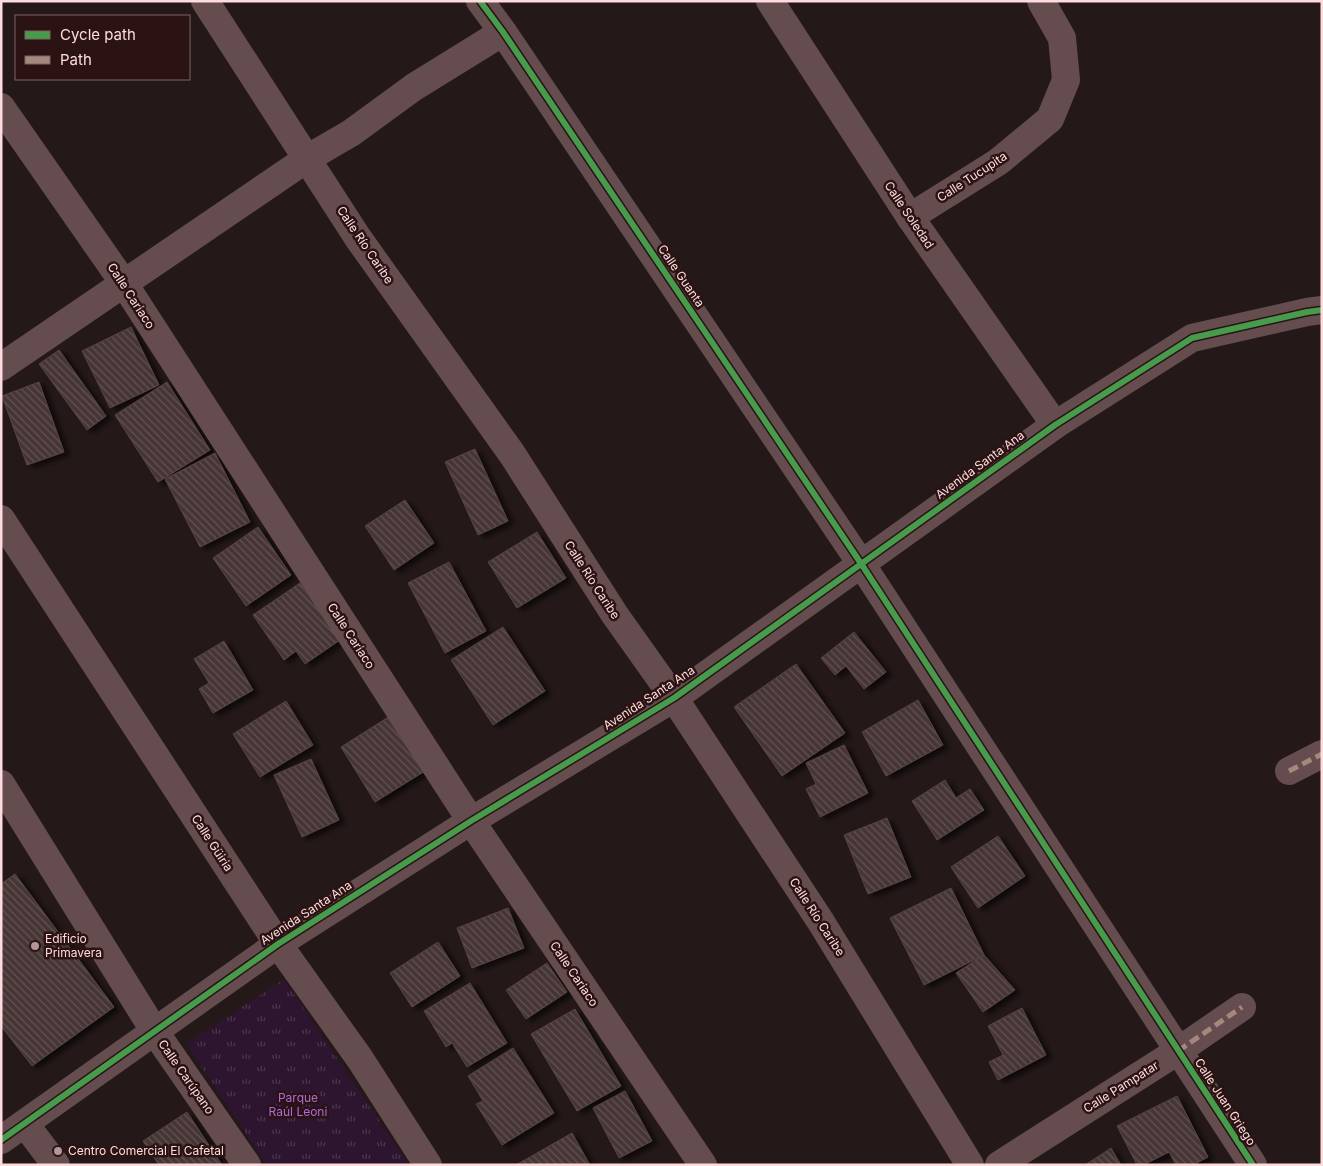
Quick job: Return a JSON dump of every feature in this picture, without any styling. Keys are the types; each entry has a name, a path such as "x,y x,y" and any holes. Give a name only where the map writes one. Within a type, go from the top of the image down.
{"street":[{"name":"Calle Río Caribe","path":"205,1 358,238 512,454 615,615 674,698 821,922 970,1165"},
{"name":"Calle Guanta","path":"480,1 503,32 862,565 1178,1051"},
{"name":"Calle Soledad","path":"770,1 910,217 1055,424"},
{"name":"Calle Tucupita","path":"910,217 998,162 1050,119 1066,80 1062,38 1041,1"},
{"path":"1,367 123,282 308,158 351,133 414,87 503,32"},
{"name":"Calle Cariaco","path":"1,107 123,282 471,821 702,1165"},
{"name":"Avenida Santa Ana","path":"1,1140 278,944 471,821 674,698 862,565 1055,424 1192,338 1322,310"},
{"name":"Calle Güiria","path":"1,519 278,944 360,1059 428,1165"},
{"path":"1289,771 1322,754"},
{"name":"Calle Carúpano","path":"1,784 155,1032 247,1165"},
{"name":"Calle Pampatar","path":"999,1165 1178,1051 1242,1007"},
{"name":"Calle Juan Griego","path":"1178,1051 1253,1165"},
{"path":"26,1124 56,1165"}],"green space":[{"name":"Parque Raúl Leoni","path":"284,979 409,1165 267,1165 186,1044"}],"building":[{"path":"131,327 159,385 110,408 82,351"},
{"path":"59,350 106,416 87,430 39,364"},
{"path":"39,382 64,452 27,465 2,396"},
{"path":"167,382 210,450 158,482 115,415"},
{"path":"475,449 508,521 478,535 445,462"},
{"path":"215,453 250,522 200,547 165,479"},
{"path":"405,500 434,543 394,570 365,526"},
{"path":"258,527 291,575 246,606 213,558"},
{"path":"537,532 566,578 517,608 488,562"},
{"path":"449,562 486,631 445,653 408,583"},
{"path":"300,583 340,640 305,664 296,651 284,660 253,615"},
{"path":"503,627 545,691 493,725 451,660"},
{"path":"854,632 886,672 864,689 846,666 835,675 821,658"},
{"path":"224,641 253,690 213,713 199,689 209,683 194,659"},
{"path":"796,664 845,733 782,776 734,707"},
{"path":"918,700 943,745 886,776 862,732"},
{"path":"286,701 313,745 260,777 233,734"},
{"path":"390,716 425,771 375,802 341,747"},
{"path":"844,745 868,793 820,817 806,789 816,784 806,763"},
{"path":"311,759 339,820 302,837 274,775"},
{"path":"945,780 956,798 970,789 984,810 937,840 912,801"},
{"path":"887,818 911,877 868,894 844,835"},
{"path":"998,836 1025,876 978,908 951,867"},
{"name":"Edificio Primavera","path":"15,874 114,1007 32,1066 1,1026 1,884"},
{"path":"951,888 984,955 924,985 890,918"},
{"path":"508,908 524,948 472,968 457,928"},
{"path":"438,942 460,976 412,1007 390,973"},
{"path":"984,955 1015,990 983,1012 956,973"},
{"path":"547,963 567,992 526,1019 506,990"},
{"path":"470,983 507,1043 467,1067 452,1043 446,1047 424,1011"},
{"path":"1022,1008 1046,1055 998,1080 989,1062 1003,1055 988,1026"},
{"path":"575,1009 621,1086 577,1111 531,1034"},
{"path":"513,1048 554,1113 502,1145 476,1104 483,1101 468,1076"},
{"path":"625,1091 652,1141 619,1158 593,1108"},
{"path":"1177,1096 1208,1157 1193,1165 1176,1165 1169,1152 1143,1165 1137,1165 1117,1126"},
{"path":"187,1112 222,1165 159,1165 143,1141"},
{"path":"572,1133 590,1165 516,1165"},
{"path":"1111,1148 1121,1165 1085,1165"}],"marked path":[{"path":"1289,771 1322,754"},
{"path":"1178,1051 1242,1007"}],"cycle path":[{"path":"480,1 503,32 862,565 1253,1165"},
{"path":"1,1140 278,944 471,821 674,698 1055,425 1192,338 1322,310"}],"place":[{"name":"Edificio Primavera","path":"35,946"},
{"name":"Centro Comercial El Cafetal","path":"58,1151"}]}
